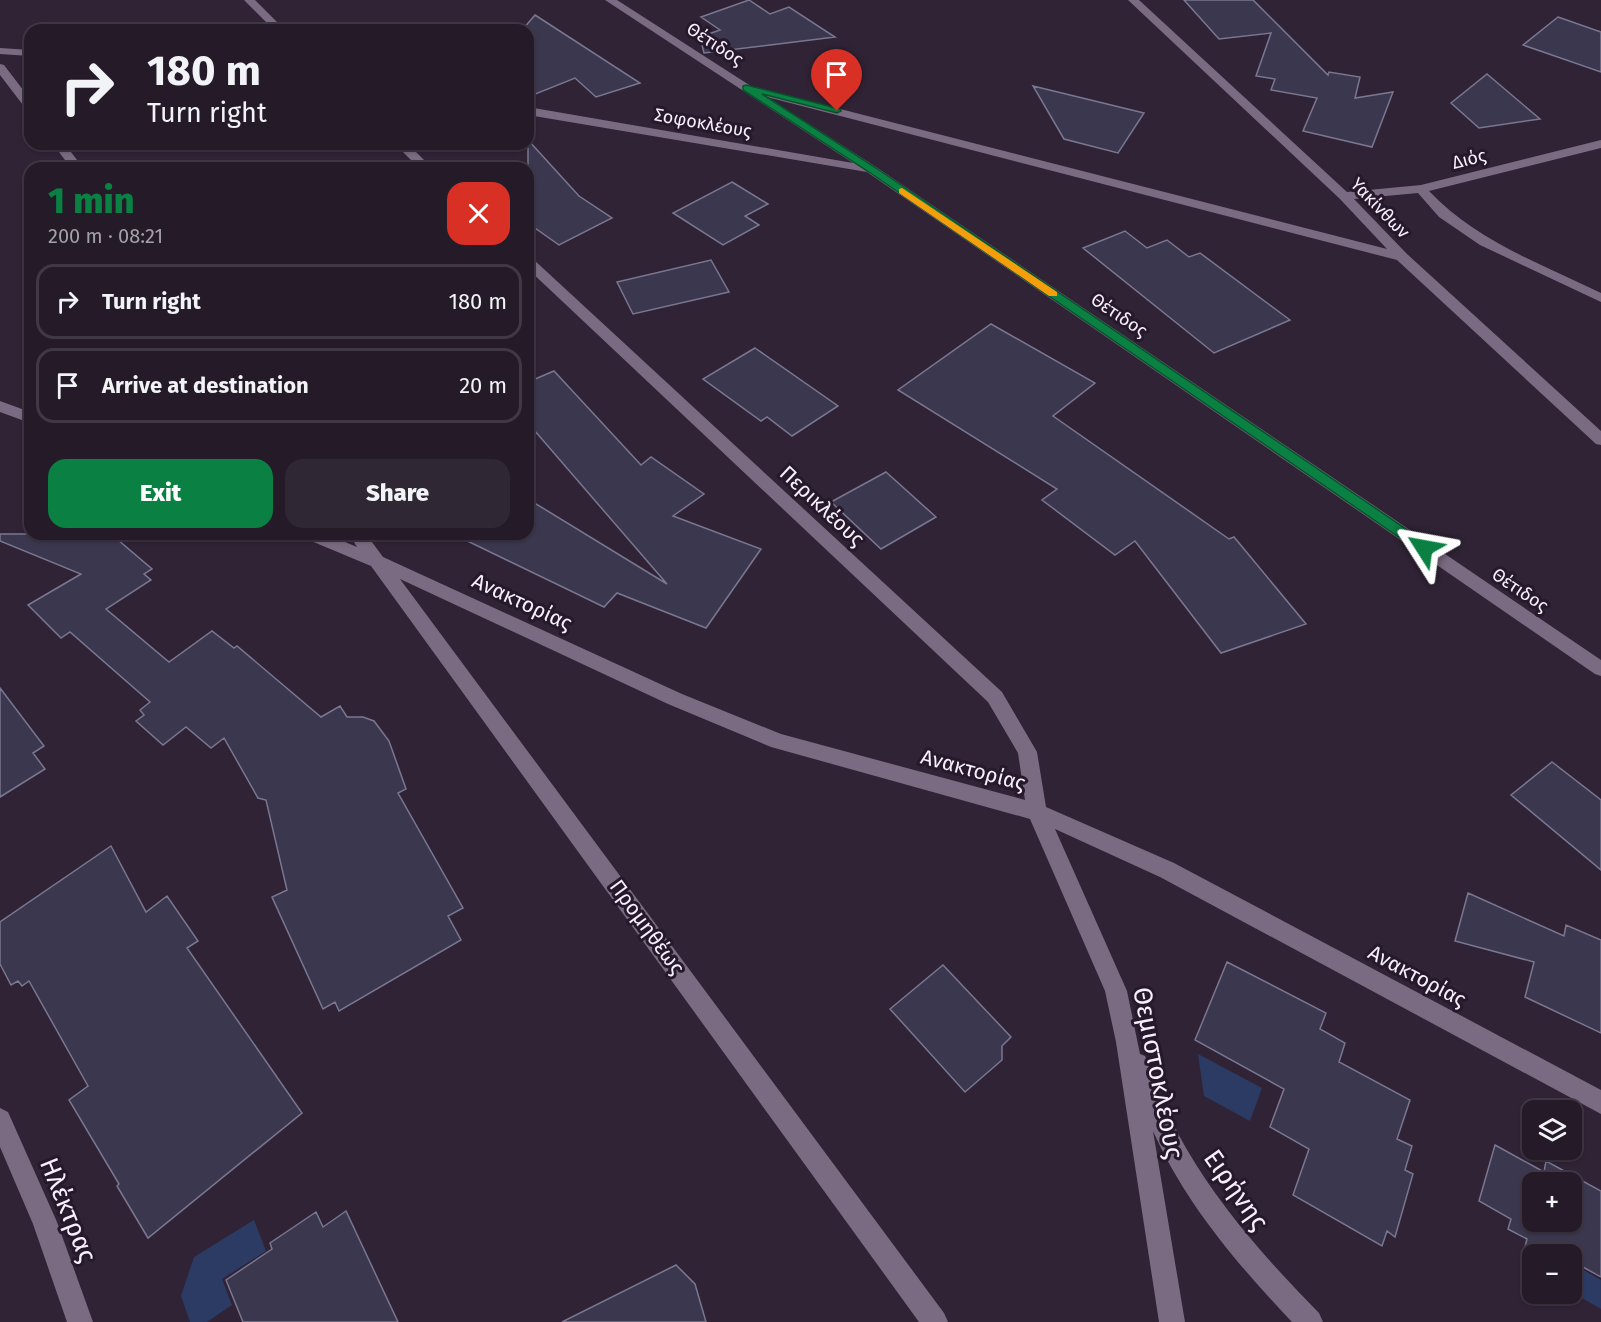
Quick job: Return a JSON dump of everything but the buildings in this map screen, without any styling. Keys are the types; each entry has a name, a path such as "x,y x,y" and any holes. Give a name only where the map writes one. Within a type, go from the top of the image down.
{"street":[{"path":"249,0 274,24"},
{"name":"Θέτιδος","path":"610,0 872,170 1601,669"},
{"name":"Υακίνθων","path":"1133,0 1344,196 1402,257 1601,440"},
{"path":"0,51 24,53"},
{"path":"0,67 24,99"},
{"path":"746,88 1402,257"},
{"name":"Σοφοκλέους","path":"534,112 872,170"},
{"name":"Διός","path":"1344,196 1421,189 1601,144"},
{"path":"407,150 420,162"},
{"path":"1421,189 1444,214 1485,242 1601,298"},
{"name":"Περικλέους","path":"534,268 995,697 1027,752 1036,812"},
{"path":"0,406 24,416"},
{"name":"Ανακτορίας","path":"325,540 378,562 675,699 778,741 1036,812 1167,870 1601,1102"},
{"name":"Προμηθέως","path":"362,540 935,1322"},
{"name":"Θεμιστοκλέους","path":"1036,812 1116,991 1127,1042 1172,1322"},
{"name":"Ειρήνης","path":"1127,1042 1177,1154 1206,1202 1256,1267 1310,1322"},
{"name":"Ηλέκτρας","path":"0,1120 45,1222 80,1322"}],"water":[{"path":"1198,1054 1262,1088 1250,1121 1204,1096"},
{"path":"254,1220 266,1251 222,1279 232,1305 207,1322 190,1322 181,1296 194,1257"},
{"path":"1582,1269 1601,1280 1601,1309 1582,1298"}],"slow traffic":[{"path":"902,191 1053,294"}],"route":[{"path":"837,111 746,88 872,170 1424,548"}]}
